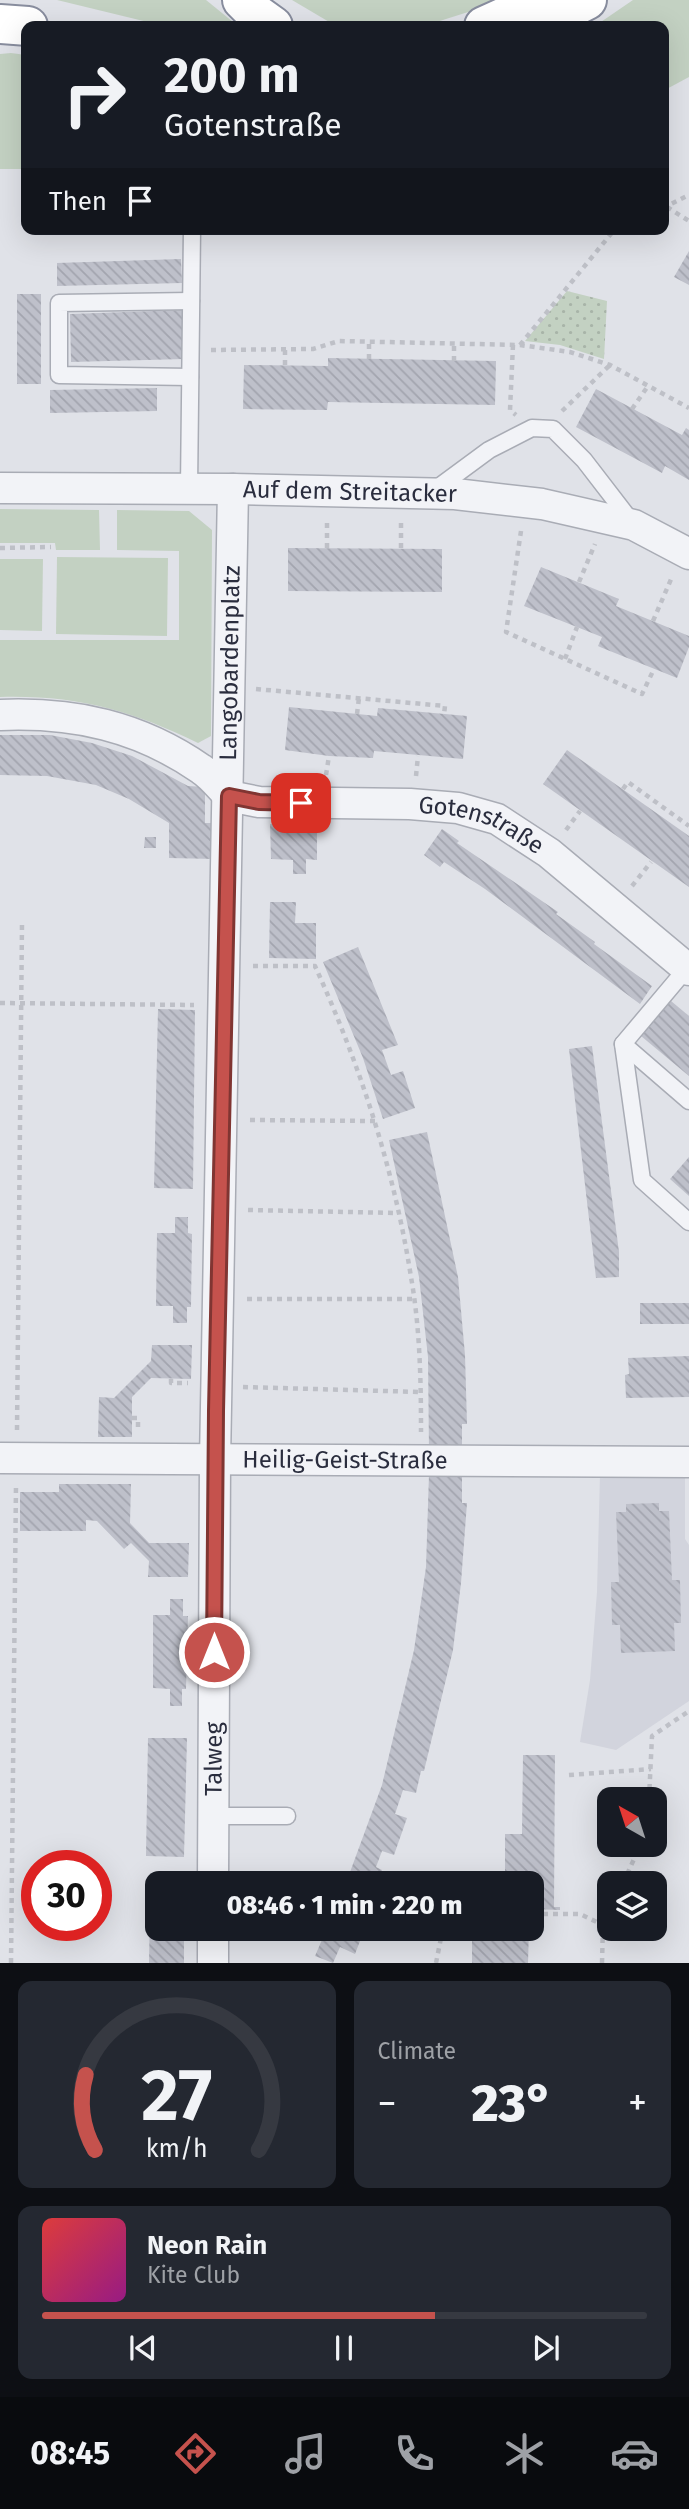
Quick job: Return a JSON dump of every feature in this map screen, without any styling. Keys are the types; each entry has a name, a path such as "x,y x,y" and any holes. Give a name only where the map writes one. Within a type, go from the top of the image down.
{"highway":[{"path":"242,0 266,21"},
{"path":"495,21 542,0"},
{"path":"546,21 587,0"},
{"path":"0,24 21,26"}],"street":[{"name":"Auf dem Streitacker","path":"0,488 189,488 430,493 526,502 620,522 686,552"},
{"name":"Langobardenplatz","path":"229,796 233,489"},
{"name":"Langobardenplatz","path":"0,715 41,713 85,719 126,731 168,749 204,771 229,796"},
{"name":"Talweg","path":"213,1871 216,1387 229,796"},
{"name":"Gotenstraße","path":"229,796 259,802 458,807 497,819 549,853 688,969"},
{"name":"Heilig-Geist-Straße","path":"0,1458 689,1462"},
{"path":"213,1941 213,1963"}],"lane":[{"path":"189,488 192,235"},
{"path":"190,377 59,375 59,303 191,301"},
{"path":"430,493 489,450 538,428 553,429 584,460 620,522"},
{"path":"688,969 623,1044 642,1180 689,1222"},
{"path":"623,1044 689,1101"},
{"path":"213,1816 287,1816"}],"path":[{"path":"669,205 689,195"},
{"path":"669,209 689,221"},
{"path":"520,345 610,235"},
{"path":"191,351 313,349 338,341 520,345 570,352 610,365 689,408"},
{"path":"369,341 369,359"},
{"path":"454,344 454,361"},
{"path":"513,345 510,410 538,428 610,365"},
{"path":"285,349 285,366"},
{"path":"632,409 648,386"},
{"path":"526,502 506,632 642,694 654,668"},
{"path":"579,582 620,522"},
{"path":"0,548 51,547"},
{"path":"653,621 686,552"},
{"path":"565,659 576,627"},
{"path":"230,686 445,706 444,714"},
{"path":"358,714 359,698"},
{"path":"623,789 628,782 689,826"},
{"path":"224,965 315,965 336,1011 382,1143 411,1277 421,1392 422,1461"},
{"path":"0,1003 223,1005"},
{"path":"221,1119 375,1121"},
{"path":"219,1210 397,1213"},
{"path":"218,1299 414,1299"},
{"path":"216,1387 421,1392"},
{"path":"649,1787 652,1736 689,1711"},
{"path":"569,1776 650,1769"},
{"path":"544,1914 580,1914 597,1922"},
{"path":"436,1963 440,1941"},
{"path":"602,1963 603,1941"}],"shaded area":[{"path":"600,1474 685,1475 685,1539 689,1545 689,1701 616,1750 580,1742 590,1680 597,1592"}],"green space":[{"path":"57,0 206,0 232,21 143,21"},
{"path":"292,0 506,0 440,21 328,21"},
{"path":"633,0 689,0 689,77 669,88 669,21 602,21"},
{"path":"0,54 21,54 21,169 0,169"},
{"path":"567,291 607,301 604,359 560,345 525,341"},
{"path":"0,509 99,510 100,550 56,550 55,543 0,543"},
{"path":"117,510 189,511 212,530 211,736 198,743 126,713 102,707 54,699 0,697 0,640 179,640 179,551 117,550"},
{"path":"57,557 168,558 167,636 56,634"},
{"path":"0,559 43,559 42,631 0,630"}],"building":[{"path":"689,251 689,285 674,277"},
{"path":"181,259 182,283 57,286 57,263"},
{"path":"17,294 41,294 41,384 17,384"},
{"path":"183,310 184,359 71,362 70,314"},
{"path":"328,358 496,361 495,405 328,402 327,410 243,409 244,365 328,366"},
{"path":"157,388 157,411 50,413 50,390"},
{"path":"596,389 682,435 686,428 689,430 689,480 665,466 662,473 576,427"},
{"path":"288,548 442,549 442,592 288,591"},
{"path":"541,567 619,599 616,606 689,636 689,647 677,678 598,646 602,637 524,606"},
{"path":"289,707 377,716 378,708 467,716 463,759 374,751 373,758 329,756 285,750"},
{"path":"0,735 50,735 92,743 132,756 188,786 205,787 205,823 216,823 215,859 169,858 169,823 129,799 96,785 47,776 0,775"},
{"path":"567,750 689,836 689,887 543,784"},
{"path":"270,824 317,825 317,860 306,859 306,874 293,874 293,860 271,859"},
{"path":"442,829 459,841 457,843 558,912 556,914 595,942 594,944 652,986 640,1004 485,889 444,862 440,867 424,855"},
{"path":"145,837 156,837 156,848 144,848"},
{"path":"270,902 296,902 295,923 316,923 316,959 269,958"},
{"path":"358,947 398,1045 382,1050 391,1075 403,1071 415,1108 383,1119 363,1058 323,962"},
{"path":"671,1001 689,1016 689,1076 641,1036"},
{"path":"158,1009 195,1010 193,1189 154,1188"},
{"path":"592,1046 619,1252 619,1277 596,1278 569,1049"},
{"path":"427,1132 458,1277 465,1355 467,1424 462,1424 462,1453 429,1453 428,1357 419,1277 389,1140"},
{"path":"689,1157 689,1196 670,1179"},
{"path":"175,1217 188,1217 188,1233 192,1234 191,1307 187,1307 187,1323 173,1323 173,1306 156,1306 157,1233 175,1233"},
{"path":"640,1303 689,1303 689,1324 640,1324"},
{"path":"152,1345 192,1345 191,1379 151,1378 132,1397 132,1437 98,1437 99,1397 114,1398 151,1361"},
{"path":"689,1356 689,1397 626,1398 625,1375 629,1374 628,1358"},
{"path":"429,1474 462,1474 462,1503 467,1503 453,1650 424,1771 421,1771 416,1793 403,1790 395,1814 407,1818 394,1855 382,1851 376,1867 382,1871 350,1871 382,1785 414,1650 426,1567"},
{"path":"59,1484 131,1484 130,1523 149,1543 189,1543 188,1577 148,1577 149,1561 131,1543 124,1549 97,1521 86,1520 86,1531 20,1531 20,1492 59,1492"},
{"path":"659,1503 659,1511 669,1511 672,1580 680,1580 681,1623 674,1623 675,1651 621,1653 620,1625 612,1625 611,1582 619,1582 616,1512 626,1512 626,1504"},
{"path":"170,1599 183,1599 183,1616 188,1616 186,1689 182,1689 182,1706 170,1706 170,1689 153,1688 153,1615 170,1615"},
{"path":"148,1738 187,1738 184,1857 146,1856"},
{"path":"523,1755 555,1755 554,1907 560,1907 560,1910 544,1909 544,1871 505,1871 505,1834 522,1834"},
{"path":"149,1941 184,1941 184,1963 149,1963"},
{"path":"321,1941 360,1941 355,1954 340,1947 333,1963 315,1956"},
{"path":"472,1941 529,1941 528,1963 472,1963"}],"route":[{"path":"214,1652 223,1005 229,796 259,802 301,803"}]}
